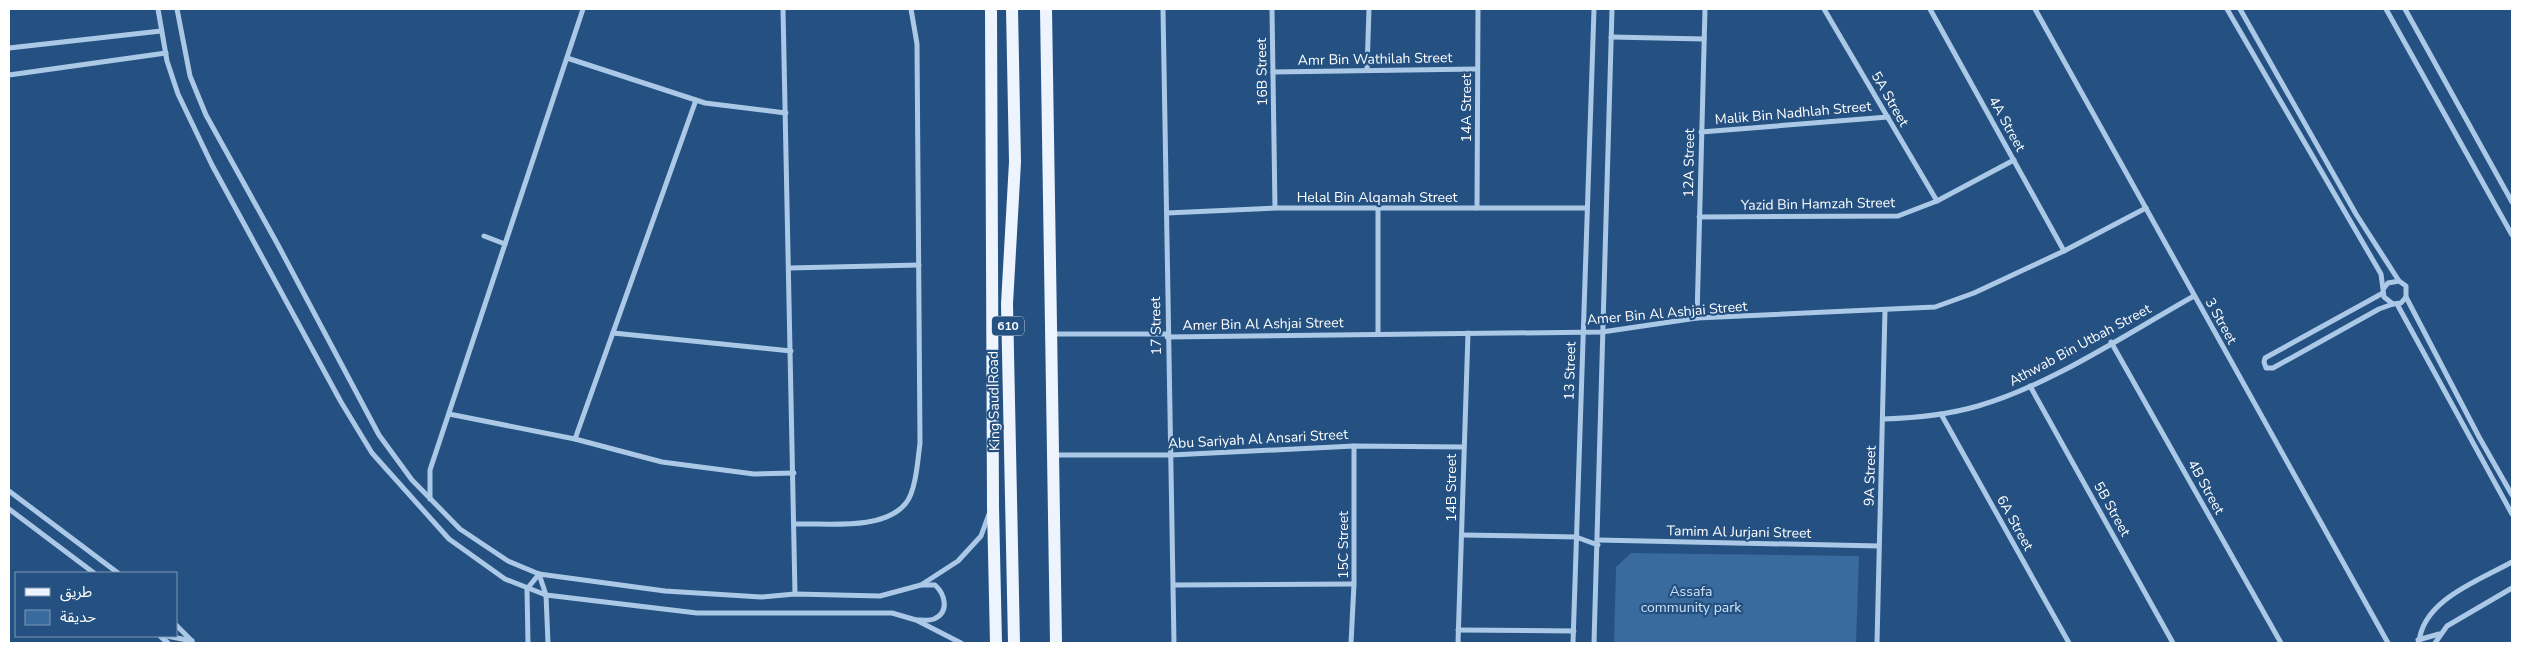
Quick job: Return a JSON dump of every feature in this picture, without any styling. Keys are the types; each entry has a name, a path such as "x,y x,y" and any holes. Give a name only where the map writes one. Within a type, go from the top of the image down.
{"main road":[{"path":"991,9 992,507 996,643"},
{"name":"King Saud Road","path":"1012,9 1015,162 1007,304 1014,643"},
{"path":"1046,9 1056,643"}],"street":[{"path":"158,9 166,53 178,94 212,165 341,402 372,452 449,539 505,579 527,589 546,594 697,613 892,613 916,620 961,643"},
{"path":"177,9 190,76 206,115 278,245 379,435 412,480 460,529 508,561 539,574 665,591 761,597 795,594 880,596 921,585 934,585 942,591 945,600 943,612 933,620 916,620"},
{"path":"430,499 430,470 583,9"},
{"path":"783,9 796,524 795,594"},
{"path":"796,524 865,524 890,515 907,503 915,478 920,443 918,44 911,9"},
{"name":"17 Street","path":"1163,9 1167,335 1174,643"},
{"name":"16B Street","path":"1272,9 1275,208"},
{"path":"1367,70 1369,9"},
{"name":"14A Street","path":"1477,208 1478,9"},
{"name":"13 Street","path":"1573,643 1594,9"},
{"path":"1594,643 1612,9"},
{"name":"12A Street","path":"1697,318 1705,9"},
{"name":"5A Street","path":"1824,9 1937,201"},
{"name":"4A Street","path":"1930,9 2064,251"},
{"name":"3 Street","path":"2035,9 2388,643"},
{"path":"2227,9 2382,274 2386,300 2395,304 2512,514"},
{"path":"2240,9 2356,214 2399,281 2407,289 2406,297 2479,437 2512,495"},
{"path":"2386,9 2512,235"},
{"path":"2405,9 2512,202"},
{"path":"9,48 161,30"},
{"path":"1611,36 1704,39"},
{"path":"9,75 166,53"},
{"path":"567,58 696,100 786,113"},
{"name":"Amr Bin Wathilah Street","path":"1273,72 1477,69"},
{"path":"575,440 696,100"},
{"name":"Malik Bin Nadhlah Street","path":"1701,132 1888,117"},
{"name":"Yazid Bin Hamzah Street","path":"1699,217 1898,216 1937,201 2014,160"},
{"name":"Helal Bin Alqamah Street","path":"1167,213 1275,208 1586,208"},
{"path":"1378,208 1378,333"},
{"name":"Amer Bin Al Ashjai Street","path":"1051,334 1602,332 1697,318 1935,307 1974,293 2064,251 2146,208"},
{"path":"484,236 505,244"},
{"path":"789,268 919,265"},
{"path":"2399,281 2388,283 2384,291 2265,358 2266,368 2273,368 2379,309 2395,304 2406,297"},
{"name":"Athwab Bin Utbah Street","path":"1884,419 1941,414 1977,406 2030,386 2194,296"},
{"name":"9A Street","path":"1877,643 1884,419 1885,310"},
{"path":"613,333 791,350"},
{"name":"14B Street","path":"1458,643 1468,333"},
{"name":"4B Street","path":"2111,342 2281,643"},
{"name":"5B Street","path":"2030,386 2174,643"},
{"path":"449,414 575,440 662,462 754,474 794,473"},
{"name":"6A Street","path":"1941,414 2069,643"},
{"name":"Abu Sariyah Al Ansari Street","path":"1054,455 1171,455 1354,446 1463,446"},
{"name":"15C Street","path":"1351,643 1354,584 1354,446"},
{"path":"9,491 117,572"},
{"path":"921,585 958,561 982,536 992,507"},
{"path":"9,509 93,572"},
{"name":"Tamim Al Jurjani Street","path":"1462,535 1576,537 1598,542 1879,546"},
{"path":"2418,642 2430,615 2449,597 2512,562"},
{"path":"528,643 527,589 539,574"},
{"path":"539,574 546,594 548,643"},
{"path":"1174,585 1354,584"},
{"path":"2418,642 2439,634 2459,618 2512,588"},
{"path":"178,627 193,642"},
{"path":"1458,630 1574,631"},
{"path":"2435,643 2439,634"},
{"path":"171,637 193,642"}],"green space":[{"name":"Assafa community park","path":"1631,553 1859,556 1856,643 1614,643 1616,567"}]}
